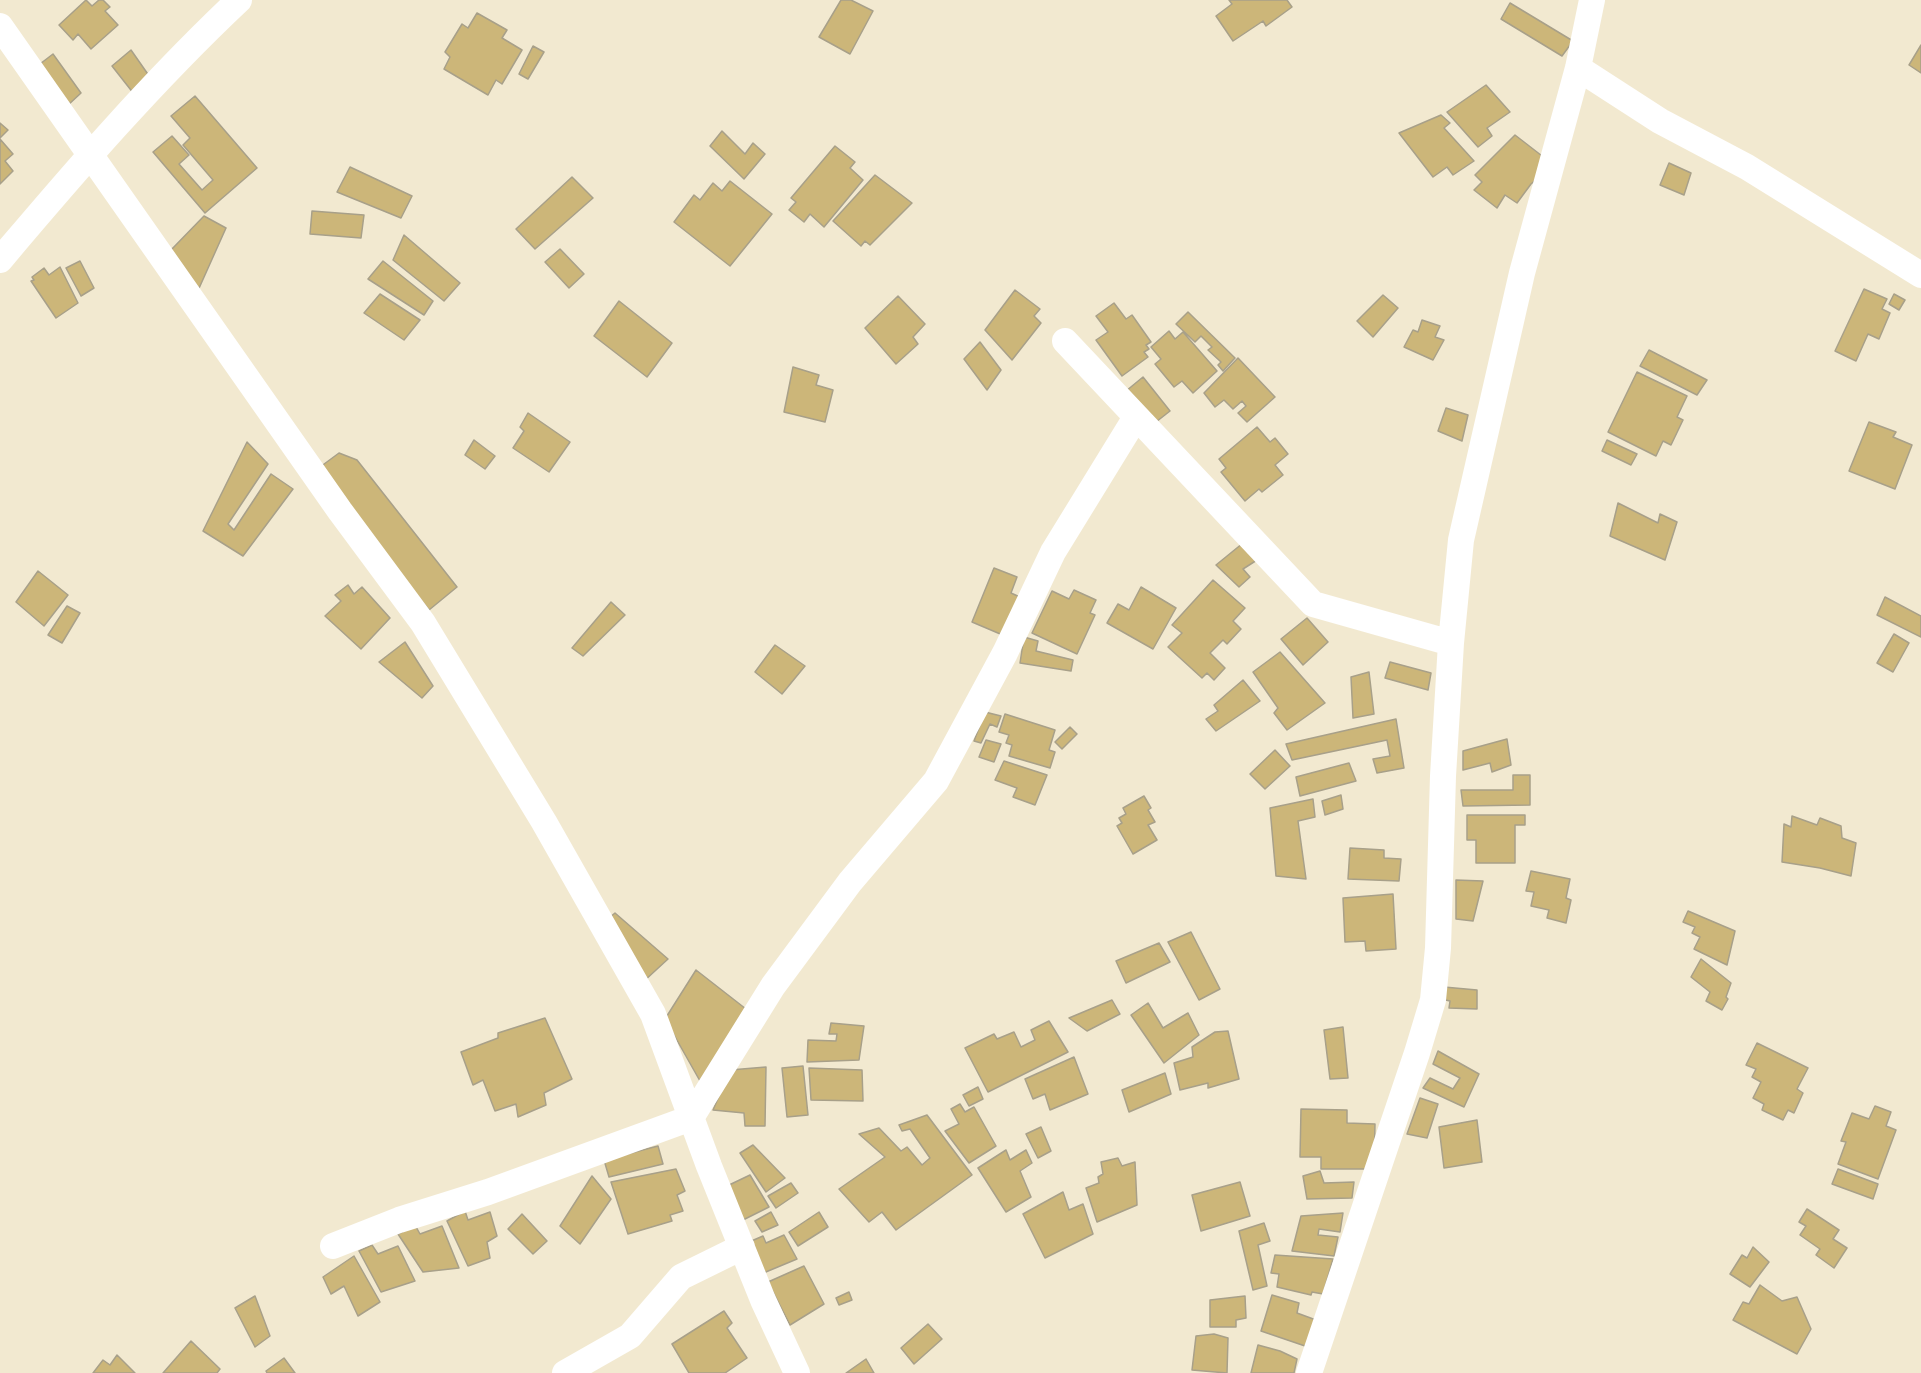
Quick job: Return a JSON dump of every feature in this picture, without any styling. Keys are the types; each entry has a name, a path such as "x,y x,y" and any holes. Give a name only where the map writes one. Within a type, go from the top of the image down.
{"street":[{"path":"0,260 90,154 206,30 239,0"},
{"path":"1309,1373 1418,1053 1433,1000 1438,948 1443,776 1451,643 1461,540 1522,273 1578,68 1592,0"},
{"path":"0,26 340,511 423,623 544,822 653,1014 741,1247 797,1373"},
{"path":"1578,68 1660,121 1747,167 1921,275"},
{"path":"1065,341 1313,604 1451,643"},
{"path":"333,1246 399,1220 488,1192 691,1118 773,986 850,882 936,781 1005,653 1053,552 1136,417"},
{"path":"565,1373 630,1336 681,1277 741,1247"}],"building":[{"path":"86,0 92,6 99,0 103,0 110,7 105,11 118,25 91,49 78,34 73,40 59,25"},
{"path":"841,0 851,0 873,11 850,54 819,37"},
{"path":"1229,0 1287,0 1292,7 1266,26 1263,21 1233,41 1216,16 1232,4"},
{"path":"1510,3 1573,41 1562,56 1501,19"},
{"path":"477,13 507,30 502,38 522,50 502,84 496,80 488,95 444,69 450,57 445,52 462,24 468,28"},
{"path":"1921,45 1921,73 1909,65"},
{"path":"533,46 544,52 528,79 519,74"},
{"path":"131,50 152,80 134,94 112,66"},
{"path":"53,54 81,93 67,106 36,67"},
{"path":"1486,85 1510,112 1487,128 1492,136 1478,147 1447,112"},
{"path":"195,96 257,168 205,213 153,152 172,136 189,155 179,164 202,190 213,180 183,145 190,138 171,116"},
{"path":"1441,115 1450,123 1444,128 1474,161 1453,175 1447,167 1433,177 1399,133"},
{"path":"0,123 8,130 0,138"},
{"path":"722,131 745,154 753,143 765,154 744,179 710,146"},
{"path":"1515,135 1546,159 1539,177 1517,203 1505,195 1497,208 1474,190 1482,182 1475,175"},
{"path":"0,139 13,154 5,161 13,171 0,184"},
{"path":"835,146 855,162 850,168 863,180 824,227 810,214 804,222 789,210 796,202 791,198"},
{"path":"1669,163 1691,173 1684,195 1660,185"},
{"path":"350,167 412,196 401,218 337,192"},
{"path":"875,175 912,203 870,245 865,241 861,246 833,221"},
{"path":"572,177 593,198 535,249 516,229"},
{"path":"730,181 772,214 730,266 674,222 694,195 700,200 713,183 722,191"},
{"path":"312,211 364,215 361,238 310,234"},
{"path":"204,216 226,228 196,295 169,252"},
{"path":"404,235 460,283 444,301 393,260"},
{"path":"560,249 584,274 569,288 545,262"},
{"path":"80,261 94,288 81,296 66,268"},
{"path":"383,261 433,301 424,315 368,279"},
{"path":"60,267 78,303 56,318 31,281 34,280 32,277 44,268 49,275"},
{"path":"1864,289 1887,299 1882,309 1890,313 1879,339 1868,334 1856,361 1835,351"},
{"path":"1015,290 1040,309 1034,316 1041,323 1012,360 985,330"},
{"path":"380,294 420,320 404,340 364,313"},
{"path":"1894,294 1905,300 1899,310 1889,304"},
{"path":"1383,295 1398,308 1373,337 1357,321"},
{"path":"898,296 925,324 913,337 918,344 896,364 865,328"},
{"path":"619,301 672,343 647,377 594,336"},
{"path":"1114,303 1126,319 1132,315 1151,342 1146,345 1149,349 1144,352 1148,357 1122,376 1096,340 1108,332 1096,316"},
{"path":"1188,312 1235,358 1223,371 1218,365 1221,362 1208,350 1212,347 1201,336 1195,342 1176,324"},
{"path":"1422,320 1440,326 1435,337 1444,340 1433,360 1404,347 1413,330 1418,332"},
{"path":"1169,331 1175,339 1183,332 1217,371 1193,393 1182,381 1174,387 1155,364 1161,359 1151,347"},
{"path":"980,342 1001,370 987,390 964,359"},
{"path":"1649,350 1707,380 1697,395 1640,366"},
{"path":"1238,358 1275,397 1247,422 1238,413 1246,406 1242,401 1233,409 1224,400 1215,407 1204,393"},
{"path":"793,367 819,375 816,385 833,390 825,422 784,412"},
{"path":"1637,372 1687,396 1677,417 1683,420 1671,445 1663,441 1656,456 1608,432"},
{"path":"1143,377 1170,411 1156,422 1126,391"},
{"path":"1446,408 1468,415 1462,441 1438,431"},
{"path":"528,413 570,442 549,472 513,448 524,431 520,427"},
{"path":"1869,422 1896,432 1893,437 1912,445 1895,489 1849,471"},
{"path":"1257,427 1270,442 1275,438 1288,454 1275,465 1283,475 1262,492 1259,489 1245,501 1221,472 1226,468 1219,459"},
{"path":"474,440 495,456 485,469 465,455"},
{"path":"1607,440 1637,454 1631,465 1602,451"},
{"path":"247,442 268,464 228,524 234,530 271,474 293,489 243,556 203,531"},
{"path":"339,453 357,460 457,587 429,610 316,470"},
{"path":"1618,503 1658,523 1660,514 1677,522 1665,560 1610,536"},
{"path":"1243,543 1257,560 1243,569 1250,577 1239,587 1216,565"},
{"path":"994,568 1017,577 1011,593 1022,598 1005,636 972,622"},
{"path":"38,571 68,595 44,626 16,602"},
{"path":"1213,580 1245,608 1233,621 1241,629 1227,644 1223,640 1210,653 1225,668 1214,680 1207,673 1202,678 1168,647 1182,633 1172,625"},
{"path":"348,585 354,594 362,587 390,618 361,649 325,616 341,601 335,595"},
{"path":"1141,587 1176,608 1153,649 1107,623 1118,604 1129,610"},
{"path":"1074,590 1096,600 1090,613 1095,615 1077,654 1032,633 1052,591 1069,599"},
{"path":"1885,597 1921,616 1921,637 1877,615"},
{"path":"611,602 625,615 583,656 572,648"},
{"path":"67,606 80,613 62,643 48,635"},
{"path":"1307,618 1328,642 1303,665 1281,639"},
{"path":"1894,634 1909,643 1893,672 1877,663"},
{"path":"1024,637 1038,641 1036,651 1073,660 1071,671 1020,663"},
{"path":"405,642 433,686 422,698 379,662"},
{"path":"775,645 805,666 782,694 755,672"},
{"path":"1280,652 1325,703 1287,730 1274,713 1278,708 1253,672"},
{"path":"1390,662 1431,673 1428,690 1385,678"},
{"path":"1369,672 1374,714 1353,718 1351,677"},
{"path":"1243,680 1260,701 1216,731 1206,719 1218,711 1214,705"},
{"path":"985,712 1001,716 997,727 990,724 981,743 974,741"},
{"path":"1005,714 1055,730 1049,750 1055,752 1050,768 1009,756 1012,745 1006,743 1009,735 999,732"},
{"path":"1396,719 1404,768 1377,773 1373,759 1390,756 1387,740 1292,760 1286,744"},
{"path":"1070,727 1077,734 1062,749 1055,742"},
{"path":"1507,739 1511,765 1492,772 1490,763 1463,770 1463,751"},
{"path":"986,740 1001,744 994,762 979,757"},
{"path":"1275,750 1290,766 1265,789 1250,774"},
{"path":"1004,761 1047,775 1035,805 1013,797 1017,788 995,780"},
{"path":"1349,763 1356,781 1300,796 1296,777"},
{"path":"1513,775 1530,775 1530,805 1463,806 1461,790 1513,790"},
{"path":"1341,795 1343,809 1325,815 1322,801"},
{"path":"1144,796 1155,822 1148,825 1157,840 1133,854 1117,826 1122,823 1119,818 1126,814 1123,808"},
{"path":"1313,799 1315,817 1298,821 1306,879 1276,876 1270,808"},
{"path":"1467,815 1525,815 1525,825 1515,825 1515,863 1476,863 1476,840 1467,840"},
{"path":"1792,816 1817,825 1820,818 1841,826 1842,838 1856,843 1851,876 1782,862 1784,824 1791,827"},
{"path":"1350,848 1384,850 1384,858 1401,859 1399,881 1348,879"},
{"path":"1531,871 1570,879 1566,898 1571,900 1566,923 1547,918 1549,910 1531,906 1534,892 1526,891"},
{"path":"1456,880 1483,881 1473,921 1456,919"},
{"path":"1393,894 1396,949 1366,951 1365,941 1345,942 1343,898"},
{"path":"1688,911 1735,931 1727,965 1694,949 1700,937 1692,933 1695,927 1683,922"},
{"path":"615,913 668,959 643,982 604,922"},
{"path":"1191,932 1220,989 1199,1000 1168,942"},
{"path":"1159,943 1170,962 1126,983 1116,961"},
{"path":"1701,959 1731,983 1726,997 1728,999 1722,1010 1706,1001 1710,992 1691,977"},
{"path":"696,970 746,1009 700,1081 665,1019"},
{"path":"1444,987 1477,990 1477,1009 1449,1008 1450,1001 1441,999"},
{"path":"1112,1000 1120,1014 1087,1031 1069,1018"},
{"path":"1148,1003 1163,1028 1188,1013 1199,1035 1164,1063 1131,1015"},
{"path":"545,1018 572,1079 544,1093 546,1105 518,1117 516,1104 495,1111 483,1080 473,1085 461,1052 498,1038 498,1033"},
{"path":"1049,1021 1068,1052 988,1092 965,1048 994,1034 997,1039 1014,1032 1021,1047 1035,1040 1031,1030"},
{"path":"831,1023 864,1026 859,1060 807,1062 808,1040 836,1041 837,1034 829,1034"},
{"path":"1343,1027 1348,1078 1330,1079 1324,1030"},
{"path":"1228,1031 1239,1079 1208,1088 1208,1083 1180,1090 1174,1063 1193,1057 1192,1047 1215,1032"},
{"path":"1757,1043 1808,1068 1797,1089 1803,1093 1794,1113 1788,1110 1783,1120 1762,1110 1764,1104 1753,1098 1761,1082 1752,1077 1756,1069 1746,1065"},
{"path":"1438,1051 1479,1074 1464,1107 1423,1088 1430,1078 1453,1089 1460,1078 1433,1064"},
{"path":"1074,1057 1088,1094 1050,1110 1045,1094 1033,1099 1025,1079"},
{"path":"803,1066 808,1115 787,1117 782,1068"},
{"path":"766,1067 765,1126 745,1126 744,1113 713,1110 730,1070"},
{"path":"809,1068 862,1070 863,1101 811,1100"},
{"path":"1165,1073 1171,1094 1129,1112 1122,1090"},
{"path":"978,1087 983,1099 969,1106 963,1095"},
{"path":"1420,1098 1438,1104 1427,1138 1407,1134"},
{"path":"960,1104 965,1112 974,1107 996,1146 969,1163 945,1131 959,1124 951,1109"},
{"path":"1875,1106 1891,1112 1886,1126 1896,1130 1878,1179 1838,1164 1846,1142 1841,1141 1852,1113 1869,1119"},
{"path":"1301,1109 1347,1110 1347,1123 1375,1124 1374,1169 1321,1169 1321,1157 1300,1157"},
{"path":"927,1115 972,1175 896,1230 882,1212 869,1222 839,1189 885,1157 859,1134 879,1128 901,1151 907,1147 922,1165 930,1158 910,1129 902,1131 899,1125"},
{"path":"1477,1120 1482,1162 1444,1168 1439,1127"},
{"path":"1041,1127 1051,1151 1038,1158 1026,1134"},
{"path":"753,1145 785,1178 766,1192 740,1153"},
{"path":"658,1146 663,1164 609,1177 604,1160"},
{"path":"1006,1150 1010,1160 1026,1150 1032,1163 1020,1171 1031,1197 1006,1212 978,1168"},
{"path":"1118,1158 1122,1166 1135,1162 1137,1205 1097,1222 1086,1188 1099,1183 1098,1177 1103,1174 1101,1162"},
{"path":"676,1169 685,1191 677,1195 683,1211 670,1215 672,1221 628,1234 611,1182"},
{"path":"1838,1169 1878,1184 1873,1199 1832,1184"},
{"path":"1320,1171 1324,1183 1354,1182 1352,1198 1307,1199 1303,1176"},
{"path":"750,1175 769,1207 743,1220 727,1186"},
{"path":"592,1176 611,1199 580,1244 560,1226"},
{"path":"1240,1182 1250,1216 1201,1231 1192,1195"},
{"path":"791,1183 798,1193 776,1208 768,1196"},
{"path":"1063,1192 1069,1210 1083,1204 1093,1234 1045,1258 1023,1214"},
{"path":"1807,1209 1839,1230 1833,1239 1847,1248 1834,1268 1816,1255 1820,1249 1800,1235 1806,1226 1799,1222"},
{"path":"465,1211 468,1220 490,1212 497,1236 487,1242 490,1258 468,1266 447,1221"},
{"path":"771,1212 778,1225 762,1232 755,1221"},
{"path":"819,1212 828,1227 798,1246 789,1232"},
{"path":"1343,1213 1340,1232 1319,1229 1318,1235 1338,1237 1334,1256 1292,1251 1301,1216"},
{"path":"522,1214 547,1241 533,1254 508,1229"},
{"path":"1264,1223 1270,1241 1258,1245 1267,1286 1253,1290 1239,1231"},
{"path":"415,1225 420,1234 442,1226 459,1268 423,1272 398,1234"},
{"path":"784,1235 797,1259 761,1274 749,1242 763,1236 766,1243"},
{"path":"372,1245 378,1254 398,1246 415,1281 381,1292 359,1251"},
{"path":"1753,1247 1769,1262 1750,1287 1730,1274 1742,1255 1747,1258"},
{"path":"1275,1255 1333,1259 1323,1294 1312,1292 1311,1295 1277,1287 1279,1274 1271,1273"},
{"path":"354,1256 380,1302 358,1316 344,1286 331,1294 323,1277"},
{"path":"804,1266 824,1304 790,1325 768,1282"},
{"path":"1760,1285 1782,1301 1797,1297 1811,1329 1797,1354 1733,1320 1743,1302 1749,1304"},
{"path":"849,1292 852,1300 839,1305 836,1298"},
{"path":"1272,1295 1299,1303 1297,1313 1316,1320 1308,1347 1261,1331"},
{"path":"255,1296 270,1336 255,1347 235,1308"},
{"path":"1245,1296 1246,1318 1236,1320 1236,1327 1210,1327 1210,1300"},
{"path":"724,1311 732,1323 727,1328 747,1358 725,1373 689,1373 672,1344"},
{"path":"928,1324 942,1339 914,1364 901,1348"},
{"path":"1214,1334 1228,1338 1227,1373 1192,1370 1196,1336"},
{"path":"191,1341 220,1369 217,1373 163,1373"},
{"path":"1258,1345 1297,1359 1294,1373 1251,1373"},
{"path":"117,1355 135,1373 93,1373 103,1360 110,1365"},
{"path":"284,1358 295,1373 267,1373 266,1371"},
{"path":"866,1359 874,1373 846,1373"}]}
